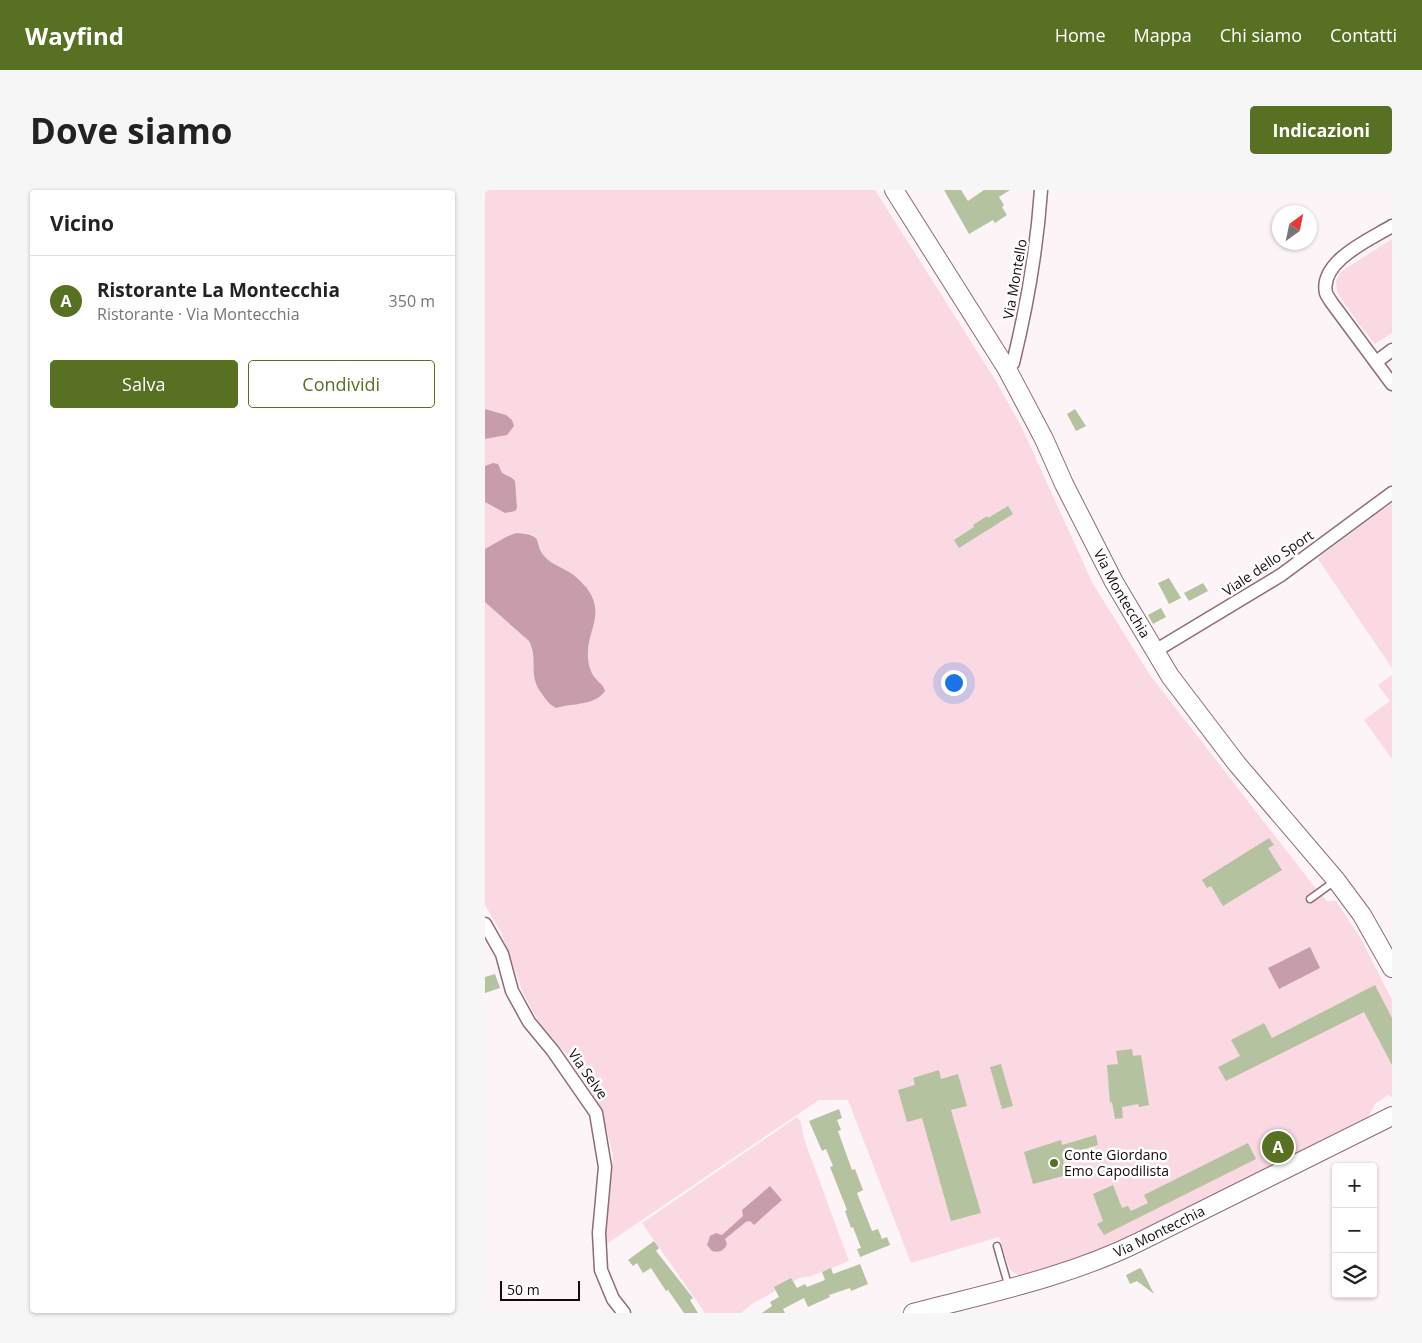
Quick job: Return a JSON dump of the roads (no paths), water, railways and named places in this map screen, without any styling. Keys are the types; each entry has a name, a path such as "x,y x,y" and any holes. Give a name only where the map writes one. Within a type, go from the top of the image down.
{"street":[{"name":"Via Montecchia","path":"894,190 1007,369 1114,582 1171,676 1237,764 1336,880 1361,915 1392,968"},
{"name":"Via Montello","path":"1007,369 1013,363 1032,274 1038,234 1041,190"},
{"path":"1392,226 1337,261 1329,271 1326,282 1326,293 1332,303 1392,384"},
{"path":"1376,362 1392,350"},
{"name":"Viale dello Sport","path":"1155,651 1281,575 1392,493"},
{"name":"Via Selve","path":"485,924 501,954 513,991 529,1022 553,1051 596,1113 605,1167 599,1233 601,1270 613,1299 624,1313"},
{"name":"Via Montecchia","path":"913,1313 1043,1279 1122,1251 1392,1116"}],"lane":[{"path":"1310,899 1336,880"},
{"path":"997,1246 1009,1288"}],"place":[{"name":"Ristorante La Montecchia","path":"1278,1147"},
{"name":"Conte Giordano Emo Capodilista","path":"1054,1163"}]}
